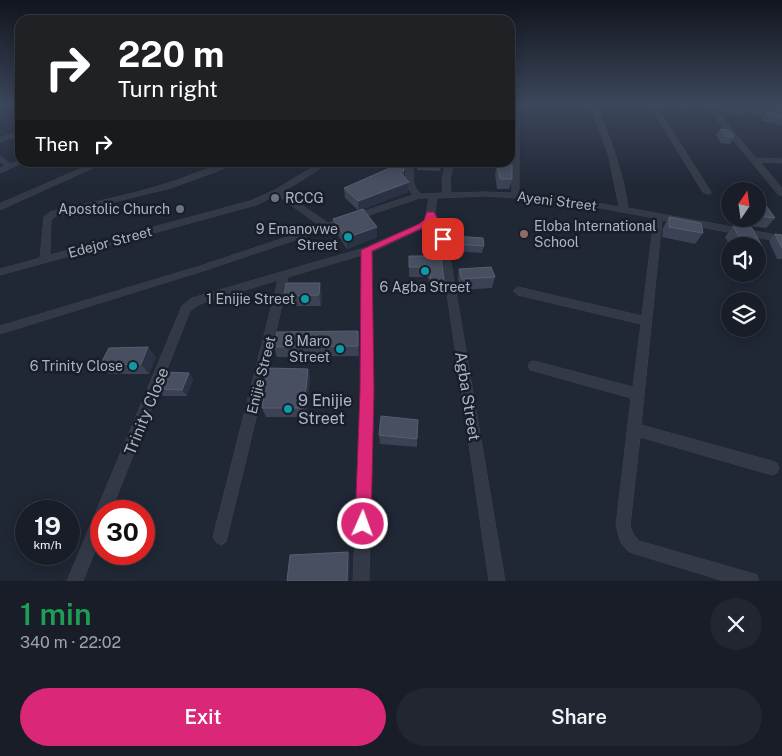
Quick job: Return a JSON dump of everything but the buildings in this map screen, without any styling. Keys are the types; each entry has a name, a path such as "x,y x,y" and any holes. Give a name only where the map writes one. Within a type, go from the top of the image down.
{"street":[{"path":"515,196 516,132"},
{"path":"604,132 621,181 624,210"},
{"path":"670,132 708,192"},
{"path":"731,132 782,193"},
{"path":"0,140 15,135"},
{"path":"0,158 10,167"},
{"path":"755,160 782,161"},
{"path":"0,171 15,165"},
{"path":"0,207 92,167"},
{"path":"46,260 47,219 49,216 134,196 208,174 224,167"},
{"name":"Edejor Street","path":"0,272 253,203 278,192 319,167"},
{"path":"410,167 409,186 419,196"},
{"path":"447,194 446,180 449,167"},
{"path":"278,192 328,227"},
{"name":"Ayeni Street","path":"0,330 328,227 419,196 447,194 563,199 782,239"},
{"path":"284,274 366,250 422,226 429,222 432,195"},
{"name":"Agba Street","path":"431,214 443,239 497,581"},
{"path":"658,216 623,526 626,538 634,547 751,581"},
{"path":"361,581 367,391 366,250"},
{"name":"Trinity Close","path":"108,500 186,310 196,301 284,274"},
{"name":"Enijie Street","path":"221,537 234,476 264,368 284,274"},
{"path":"518,291 646,321"},
{"path":"534,366 638,394"},
{"path":"634,429 772,468"},
{"path":"75,581 90,545"}],"place":[{"name":"RCCG","path":"275,198"},
{"name":"Apostolic Church","path":"180,209"},
{"name":"Eloba International School","path":"524,234"},
{"name":"9 Emanovwe Street","path":"348,237"},
{"name":"6 Agba Street","path":"425,271"},
{"name":"1 Enijie Street","path":"305,299"},
{"name":"8 Maro Street","path":"340,349"},
{"name":"6 Trinity Close","path":"133,366"},
{"name":"9 Enijie Street","path":"288,409"}],"route":[{"path":"363,524 367,391 366,250 422,226 429,222 431,214 443,239"}]}
